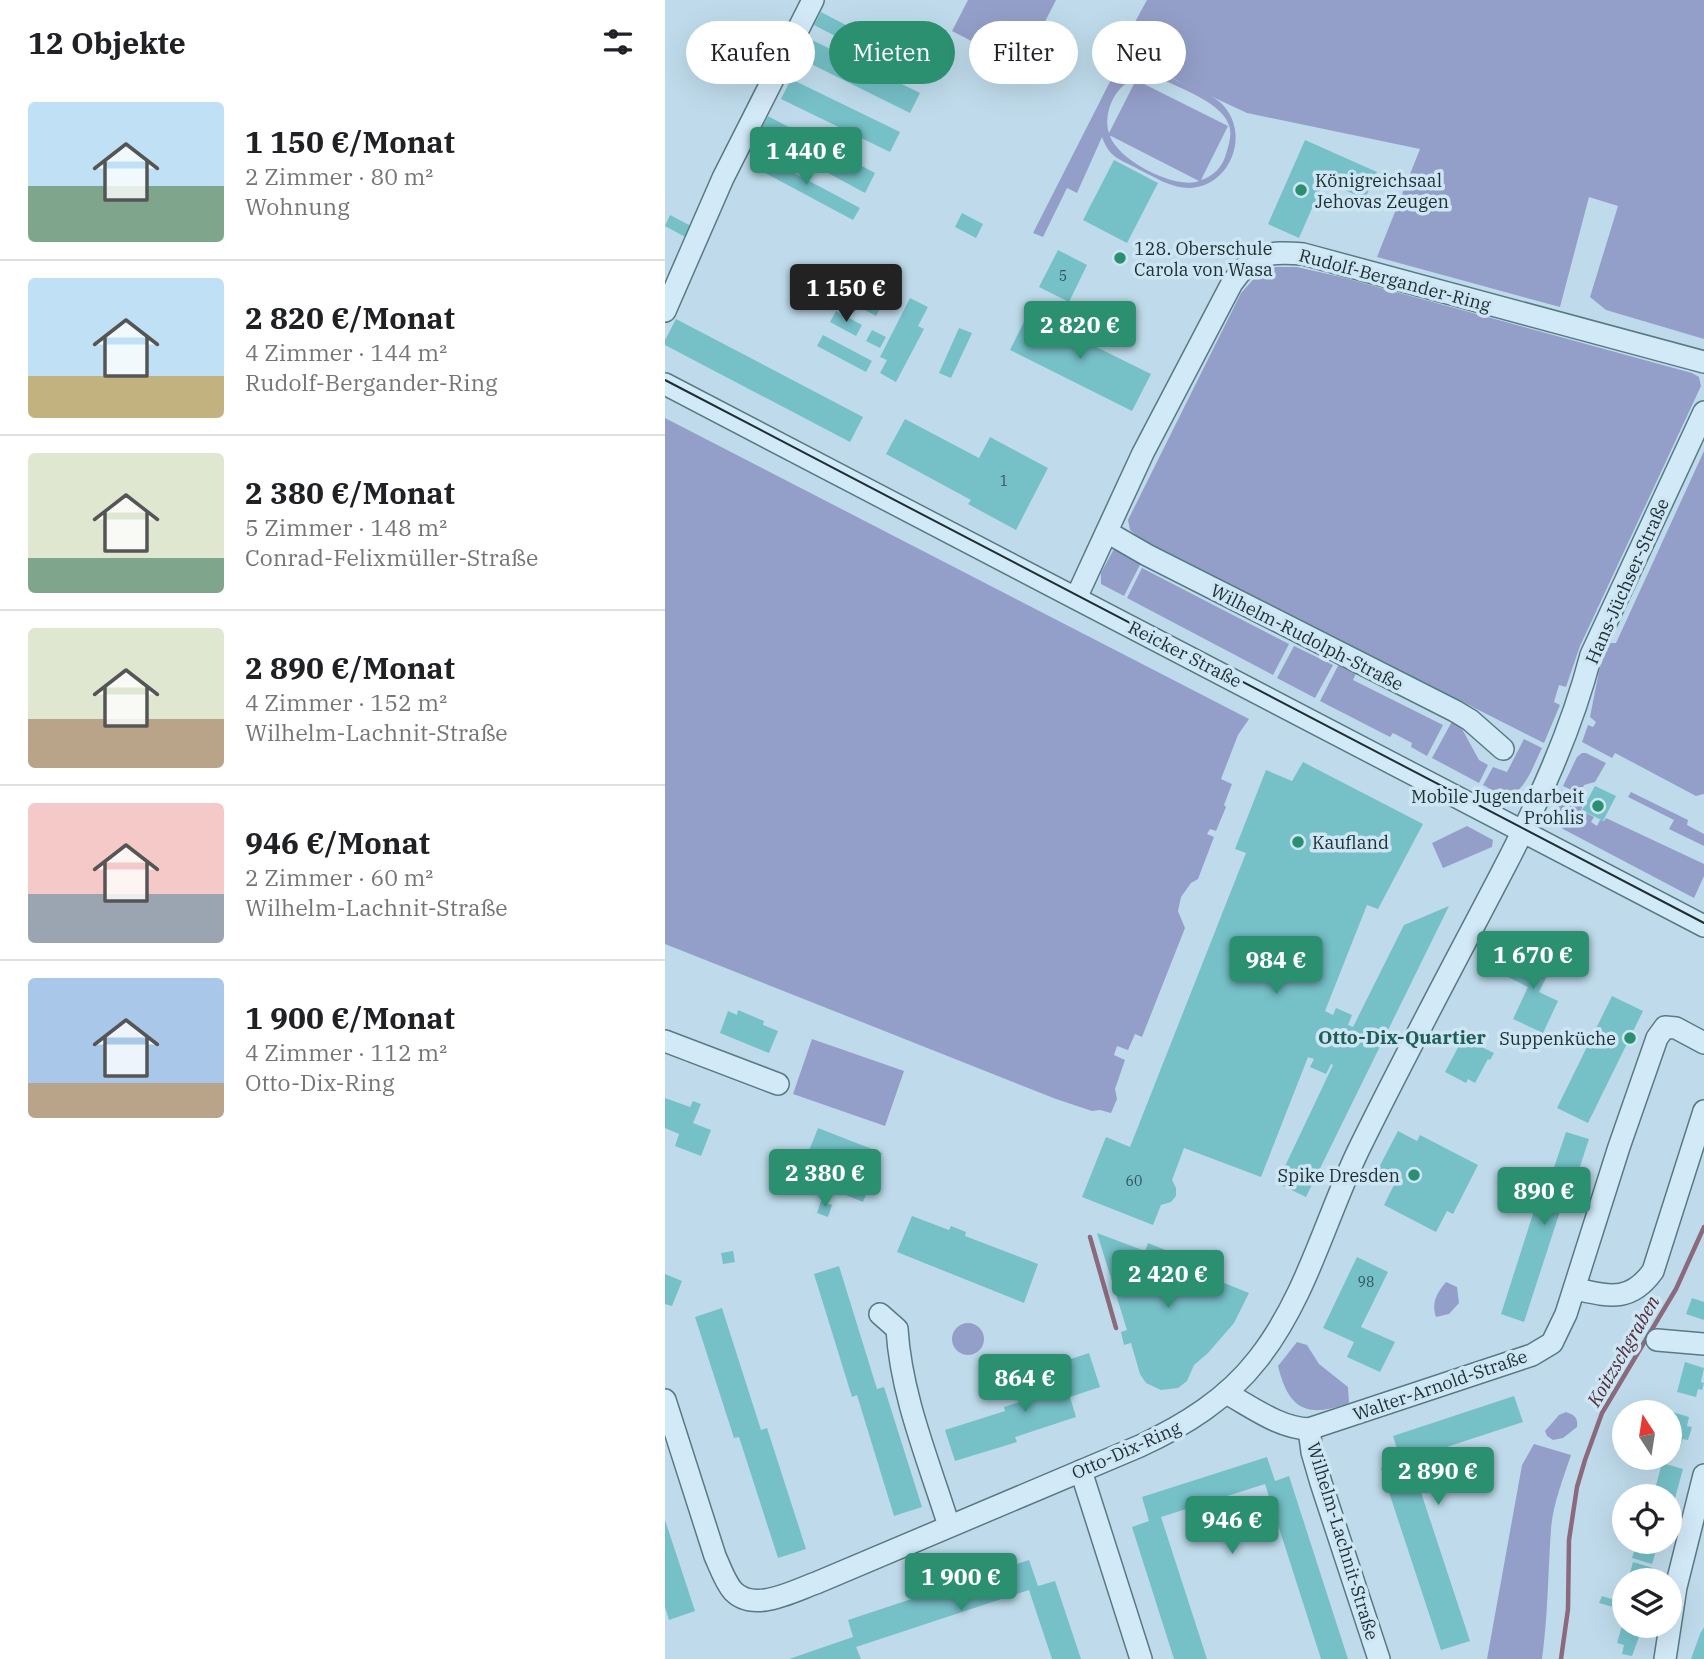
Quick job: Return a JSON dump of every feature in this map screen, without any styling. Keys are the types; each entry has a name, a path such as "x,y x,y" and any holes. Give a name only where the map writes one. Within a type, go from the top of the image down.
{"street":[{"path":"665,311 723,178 813,0"},
{"name":"Rudolf-Bergander-Ring","path":"1076,598 1143,453 1232,283 1242,269 1255,258 1271,253 1303,254 1704,362"},
{"name":"Reicker Straße","path":"665,384 1704,926"},
{"name":"Hans-Jüchser-Straße","path":"1524,831 1564,741 1581,694 1591,655 1704,412"},
{"name":"Wilhelm-Rudolph-Straße","path":"1107,532 1204,585 1455,711 1470,720 1503,749"},
{"name":"Otto-Dix-Ring","path":"665,1400 715,1556 734,1592 747,1600 776,1597 816,1583 1140,1446 1188,1422 1226,1393 1258,1359 1296,1298 1357,1153 1524,831"},
{"name":"Walter-Arnold-Straße","path":"1309,1429 1532,1355 1552,1343 1575,1289 1619,1147 1657,1038 1665,1027 1675,1028 1704,1043"},
{"path":"665,1041 778,1084"},
{"path":"1575,1289 1613,1296 1633,1292 1653,1271 1704,1111"},
{"path":"880,1314 897,1329 899,1357 913,1414 949,1526"},
{"path":"1657,1340 1704,1345"},
{"name":"Wilhelm-Lachnit-Straße","path":"1226,1393 1282,1423 1298,1429 1309,1429 1321,1483 1379,1659"},
{"path":"1081,1471 1141,1659"},
{"path":"1665,1659 1676,1587 1704,1475"}],"shaded area":[{"path":"968,0 1056,0 1045,21 969,21 969,40 955,33 955,25"},
{"path":"1147,0 1704,0 1704,339 1606,310 1590,297 1618,206 1589,197 1560,307 1377,257 1420,149 1247,113 1185,84 1186,21 1136,21"},
{"path":"1109,84 1126,84 1115,95 1109,110 1109,133 1134,84 1144,84 1228,126 1201,180 1210,176 1223,163 1230,138 1228,123 1216,108 1172,84 1185,84 1201,91 1221,103 1230,115 1235,128 1233,155 1217,178 1205,185 1191,188 1171,185 1117,158 1102,137 1077,193 1067,188 1043,237 1033,233","holes":["1111,136 1199,181 1176,181 1149,171 1124,154"]},
{"path":"1276,267 1297,267 1341,277 1699,377 1701,386 1580,646 1566,687 1559,685 1554,702 1560,705 1544,743 1141,539 1130,530 1128,520 1241,293 1259,273"},
{"path":"665,418 1249,719 1238,735 1221,779 1232,784 1224,805 1226,807 1216,831 1210,829 1207,834 1214,837 1198,879 1191,883 1181,897 1178,911 1185,928 1142,1037 1135,1034 1128,1050 1117,1046 1114,1055 1125,1060 1115,1089 1117,1099 1111,1113 1092,1111 1056,1099 665,944"},
{"path":"1704,451 1704,794 1696,796 1615,753 1612,758 1582,742 1588,725 1593,727 1596,722 1590,717 1599,671 1608,643 1616,643"},
{"path":"1115,547 1143,559 1124,596 1101,584 1101,573"},
{"path":"1142,568 1289,644 1273,675 1127,598"},
{"path":"1294,646 1333,665 1315,698 1277,678"},
{"path":"1341,660 1358,669 1353,680 1443,725 1427,756 1411,747 1412,743 1393,733 1390,737 1320,701"},
{"path":"1455,716 1479,760 1488,765 1479,783 1432,758"},
{"path":"1524,739 1542,748 1522,786 1510,795 1503,796 1483,785 1493,767 1507,772"},
{"path":"1582,753 1606,763 1595,782 1584,785 1580,794 1563,786 1577,757"},
{"path":"1561,790 1584,802 1581,810 1594,817 1591,822 1597,826 1600,820 1604,821 1606,818 1704,864 1704,876 1694,898 1563,829 1556,810"},
{"path":"1631,792 1688,820 1687,825 1704,834 1704,846 1669,829 1674,820 1628,797"},
{"path":"1467,826 1493,840 1492,847 1443,868 1432,843"},
{"path":"812,1039 904,1071 885,1126 793,1094"},
{"path":"1446,1282 1457,1287 1459,1303 1449,1314 1436,1317 1436,1298"},
{"path":"968,1323 979,1328 984,1339 979,1350 968,1355 957,1350 952,1339 957,1328"},
{"path":"1297,1342 1307,1345 1319,1364 1348,1387 1349,1403 1335,1408 1311,1410 1294,1401 1288,1393 1278,1366"},
{"path":"1566,1412 1575,1417 1577,1427 1563,1438 1553,1440 1545,1431 1559,1415"},
{"path":"1534,1444 1571,1455 1552,1520 1542,1659 1487,1659 1522,1465"}],"building":[{"path":"821,12 838,21 829,21 829,33 815,23"},
{"path":"815,41 829,48 829,73 815,66"},
{"path":"788,84 801,84 900,132 890,152 781,99"},
{"path":"851,84 902,84 920,93 910,113"},
{"path":"768,116 875,173 865,193 758,135"},
{"name":"Königreichsaal Jehovas Zeugen","path":"1305,140 1377,172 1365,199 1324,181 1299,238 1268,224"},
{"path":"758,154 860,208 853,220 752,166"},
{"path":"1114,160 1158,183 1127,243 1083,220"},
{"path":"962,213 983,224 976,238 955,227"},
{"path":"670,215 693,227 687,238 665,226"},
{"path":"1058,250 1087,265 1069,302 1039,287"},
{"path":"850,285 883,303 876,316 858,306 854,313 839,304"},
{"path":"910,298 928,307 918,326 924,329 896,382 880,373 887,360 880,357"},
{"path":"836,311 862,325 856,336 830,322"},
{"path":"1029,312 1064,330 1066,327 1080,334 1078,338 1151,374 1132,411 1010,350"},
{"path":"676,319 863,417 850,442 665,345"},
{"path":"959,328 972,333 951,378 939,373"},
{"path":"872,330 886,337 880,348 866,341"},
{"path":"823,335 872,361 866,372 817,346"},
{"path":"905,419 979,458 990,437 1048,468 1016,530 968,504 971,500 886,454"},
{"path":"1303,762 1423,824 1378,909 1367,905 1325,1011 1333,1015 1336,1008 1352,1015 1348,1025 1353,1027 1404,925 1449,906 1306,1197 1277,1183 1333,1065 1331,1064 1326,1074 1310,1067 1314,1059 1308,1057 1261,1177 1184,1148 1172,1180 1176,1196 1171,1202 1161,1205 1153,1225 1082,1197 1106,1137 1130,1147 1246,853 1235,849 1266,770 1292,781"},
{"name":"Mobile Jugendarbeit Prohlis","path":"1595,786 1616,796 1603,821 1582,810"},
{"path":"1522,949 1553,964 1539,992 1558,1001 1543,1033 1513,1019 1528,987 1508,977"},
{"path":"1612,996 1643,1011 1588,1123 1557,1108"},
{"path":"738,1010 764,1021 763,1025 778,1031 769,1053 720,1033 728,1011 737,1015"},
{"path":"1463,1038 1494,1053 1475,1083 1468,1079 1466,1083 1445,1072"},
{"path":"665,1098 690,1107 693,1101 701,1104 693,1123 711,1130 701,1156 675,1146 679,1134 665,1128"},
{"path":"818,1128 882,1153 863,1202 799,1176"},
{"path":"1398,1131 1417,1141 1420,1135 1478,1165 1453,1214 1447,1211 1436,1232 1384,1205 1394,1185 1375,1175"},
{"path":"1566,1132 1589,1139 1569,1200 1564,1199 1524,1322 1501,1314 1540,1192 1545,1194"},
{"path":"821,1201 832,1205 828,1217 817,1213"},
{"path":"912,1216 949,1230 951,1226 966,1232 965,1236 1038,1264 1024,1303 897,1252"},
{"path":"1097,1233 1145,1251 1148,1243 1195,1262 1192,1270 1249,1293 1234,1323 1194,1365 1187,1381 1178,1388 1161,1390 1146,1383 1140,1374 1131,1343 1124,1345 1121,1332 1127,1330"},
{"path":"733,1251 735,1262 723,1264 721,1253"},
{"path":"1357,1257 1388,1272 1361,1327 1395,1342 1380,1372 1347,1357 1354,1342 1323,1328"},
{"path":"839,1266 877,1389 884,1387 922,1507 894,1516 857,1395 852,1397 814,1274"},
{"path":"665,1274 682,1281 672,1306 665,1304"},
{"path":"1692,1298 1704,1302 1704,1320 1686,1314"},
{"path":"722,1308 761,1430 767,1428 806,1549 778,1558 739,1437 734,1438 695,1317"},
{"path":"1089,1353 1100,1387 1070,1397 1076,1417 1015,1437 1017,1442 955,1461 945,1430 1067,1387 1059,1363"},
{"path":"1685,1362 1704,1368 1701,1382 1704,1383 1702,1390 1698,1389 1696,1397 1677,1392"},
{"path":"1514,1396 1523,1422 1410,1459 1470,1641 1441,1650 1381,1468 1401,1461 1393,1436"},
{"path":"1682,1415 1689,1417 1687,1426 1692,1427 1688,1440 1683,1439 1682,1442"},
{"path":"1267,1457 1275,1481 1289,1476 1348,1659 1321,1659 1265,1484 1161,1517 1207,1659 1174,1659 1132,1527 1149,1521 1142,1497"},
{"path":"1683,1469 1679,1484 1656,1484 1660,1470"},
{"path":"665,1520 695,1611 669,1620 665,1607"},
{"path":"1633,1554 1655,1554 1652,1564 1632,1558"},
{"path":"1029,1560 1038,1586 1055,1581 1081,1659 1052,1659 1029,1590 856,1647 861,1659 789,1659 853,1637 848,1620"},
{"path":"1633,1562 1653,1568 1631,1568"},
{"path":"1602,1596 1612,1599 1612,1607 1599,1603"},
{"path":"1704,1627 1704,1659 1691,1659 1700,1634"},
{"path":"1618,1638 1639,1638 1632,1656 1622,1654 1624,1645 1617,1643"}],"waterway":[{"name":"Koitzschgraben","path":"1561,1659 1568,1609 1569,1540 1577,1487 1585,1460 1602,1413 1676,1289 1704,1227"},
{"path":"1090,1237 1116,1328"}],"tram line":[{"path":"665,380 1704,923"}],"place":[{"name":"Königreichsaal Jehovas Zeugen","path":"1301,190"},
{"name":"128. Oberschule Carola von Wasa","path":"1120,258"},
{"name":"Mobile Jugendarbeit Prohlis","path":"1598,806"},
{"name":"Kaufland","path":"1298,842"},
{"name":"Suppenküche","path":"1630,1038"},
{"name":"Spike Dresden","path":"1414,1175"}],"district":[{"name":"Otto-Dix-Quartier","path":"1402,1037"}]}
